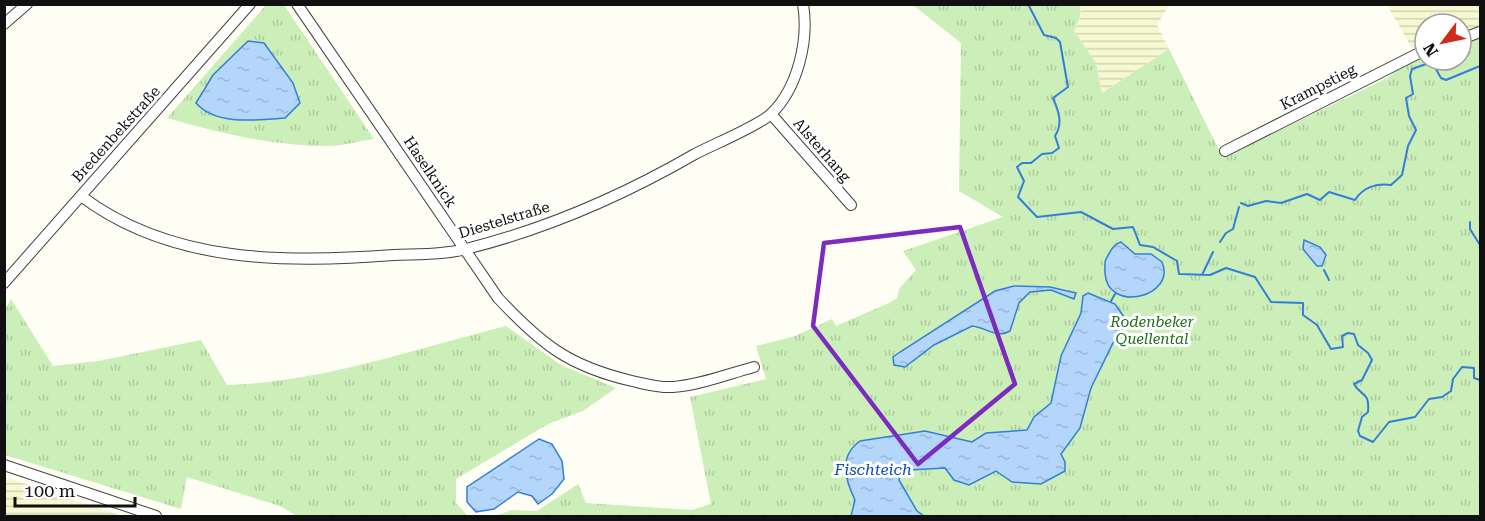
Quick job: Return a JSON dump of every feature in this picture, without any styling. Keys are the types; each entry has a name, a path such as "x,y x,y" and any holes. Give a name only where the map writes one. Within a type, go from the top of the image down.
{"street":[{"path":"4,24 27,4"},
{"name":"Bredenbekstraße","path":"4,283 250,4"},
{"name":"Haselknick","path":"297,4 498,298 531,333 564,358 620,378 660,387 696,383 754,368"},
{"name":"Diestelstraße","path":"81,196 124,223 160,238 217,252 286,259 357,260 464,249 591,207 659,175 771,114 791,86 805,37 803,4"},
{"name":"Krampstieg","path":"1225,151 1413,56"},
{"name":"Alsterhang","path":"771,114 851,205"},
{"path":"4,465 156,516"}],"highlighted area":[{"path":"960,227 1015,384 918,464 813,326 824,243"}],"green space":[{"path":"266,5 284,5 374,139 334,146 287,144 226,133 167,118","holes":["248,41 264,43 293,83 202,90"]},
{"name":"Rodenbeker Quellental","path":"913,5 1079,5 1080,15 1074,31 1096,63 1102,93 1169,49 1223,158 1387,78 1413,57 1413,72 1473,72 1473,39 1480,37 1480,516 494,516 512,510 537,511 578,484 586,503 692,510 711,504 690,397 766,379 756,346 795,336 832,319 836,326 891,302 897,298 899,289 916,270 903,251 1003,217 959,191 961,43"},
{"path":"1079,5 1169,5 1157,25 1169,49 1102,93 1096,63 1074,31 1080,18"},
{"path":"1387,5 1480,5 1480,28 1473,30 1473,12 1413,12 1412,48"},
{"path":"11,299 53,366 98,361 201,340 227,385 262,383 368,363 506,326 561,365 616,388 583,411 548,424 456,479 456,503 468,516 297,516 280,506 187,477 181,509 5,455 4,312"},
{"path":"5,477 122,516 5,516"}],"water":[{"path":"248,41 264,43 293,83 300,103 285,118 238,120 226,118 204,110 196,103 213,75"},
{"path":"1304,240 1320,247 1326,255 1322,266 1317,266 1303,249"},
{"path":"1121,242 1135,254 1151,254 1162,262 1164,274 1160,284 1151,292 1128,297 1117,294 1109,286 1105,273 1105,261 1114,246"},
{"path":"1014,286 1050,287 1076,293 1074,299 1051,290 1030,292 1019,303 1010,331 1000,334 972,326 934,345 905,367 894,365 893,357 900,352 995,291"},
{"name":"Fischteich","path":"1088,293 1115,304 1124,317 1122,332 1113,343 1091,388 1080,428 1061,454 1065,462 1065,471 1041,484 1012,482 996,471 969,485 954,480 945,468 909,470 900,474 899,480 917,511 924,516 851,516 855,500 846,476 846,461 853,447 860,441 925,431 972,442 986,433 1027,430 1034,417 1051,403 1061,356 1081,313 1083,296"},
{"path":"539,439 552,444 562,461 564,479 552,494 538,504 532,496 518,492 494,509 476,512 467,502 467,487"}],"waterway":[{"path":"1028,4 1044,35 1056,38 1060,42 1068,87 1053,98 1059,118 1059,127 1055,136 1059,148 1052,153 1042,154 1031,163 1022,163 1017,167 1024,181 1018,197 1037,217 1081,212 1113,229 1133,227 1140,245 1153,247 1177,261 1179,274 1210,275 1226,268 1255,277 1271,302 1303,303 1303,315 1317,325 1331,349 1343,347 1342,336 1348,333 1354,334 1358,345 1368,353 1372,360 1362,380 1354,384 1368,401 1368,412 1362,417 1358,431 1360,436 1373,442 1389,422 1415,417 1429,399 1442,397 1451,391 1453,379 1462,367 1474,368 1474,378 1480,380"},
{"path":"1241,203 1248,206 1266,201 1281,203 1307,194 1320,200 1329,192 1355,200 1371,187 1391,185 1402,175 1408,146 1416,130 1409,116 1406,98 1413,94 1410,76 1412,69 1432,62 1441,78 1446,80 1480,66"},
{"path":"1220,242 1226,233 1233,229 1239,207"},
{"path":"1470,222 1470,229 1480,245"},
{"path":"1202,275 1213,252"},
{"path":"1324,270 1329,280"},
{"path":"1111,301 1115,294"}]}
